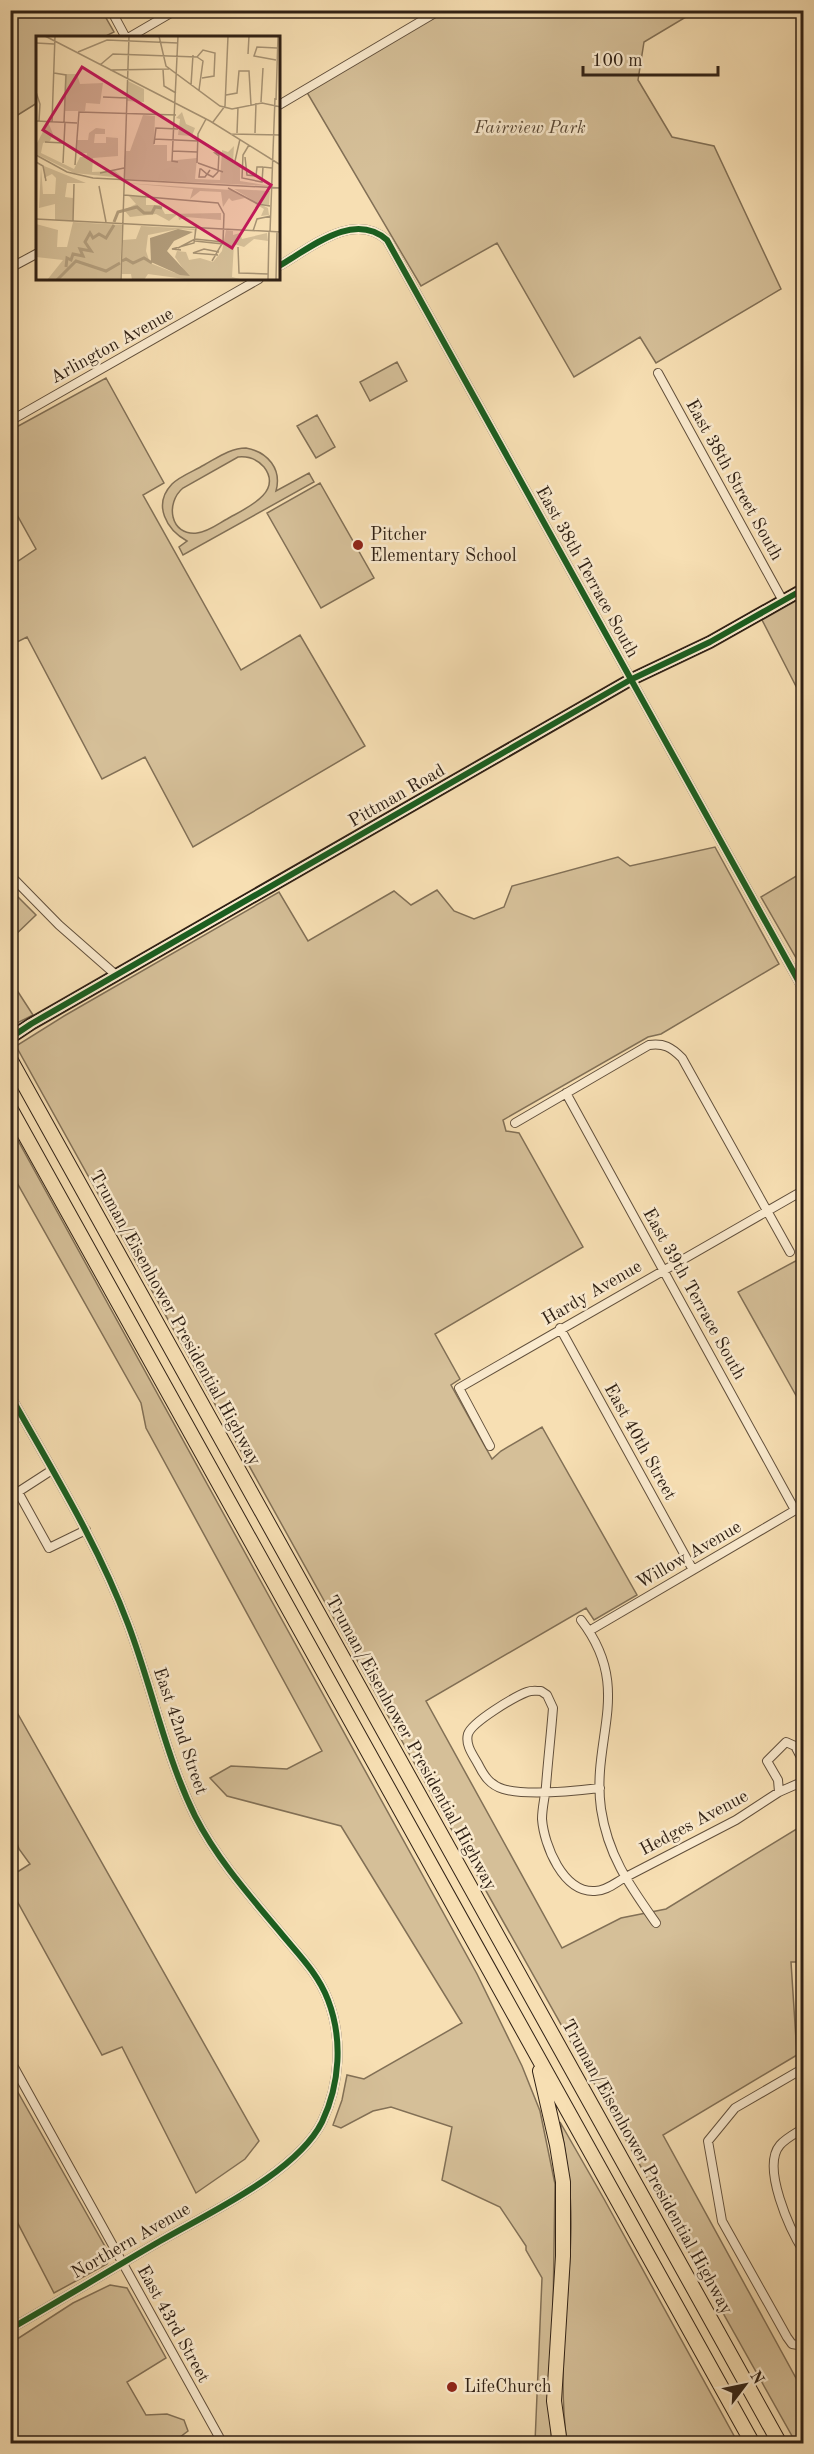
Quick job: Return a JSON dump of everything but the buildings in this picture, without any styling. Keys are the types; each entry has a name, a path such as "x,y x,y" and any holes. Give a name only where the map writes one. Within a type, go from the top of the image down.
{"highway":[{"name":"Truman/Eisenhower Presidential Highway","path":"10,1059 779,2442"},
{"path":"10,1108 753,2444"},
{"path":"536,2055 557,2145 564,2192 555,2401 560,2444"}],"street":[{"path":"111,10 126,36"},
{"path":"130,36 176,10"},
{"path":"280,104 440,10"},
{"name":"East 38th Terrace South","path":"280,265 338,232 356,229 376,233 387,240 804,991"},
{"path":"10,268 36,254"},
{"name":"Arlington Avenue","path":"10,420 257,280"},
{"name":"East 38th Street South","path":"658,373 783,601"},
{"name":"Pittman Road","path":"10,1038 630,680 710,642 804,590"},
{"path":"10,875 59,925 116,975"},
{"path":"515,1123 649,1046 671,1047 682,1058 790,1252"},
{"name":"East 39th Terrace South","path":"566,1093 795,1510"},
{"name":"Hardy Avenue","path":"490,1446 459,1388 804,1190"},
{"name":"East 40th Street","path":"560,1328 693,1570"},
{"name":"East 42nd Street","path":"10,1395 104,1565 128,1625 176,1774 196,1818 234,1879 313,1971 327,1998 335,2023 338,2054 334,2090 321,2123 304,2147 266,2179"},
{"path":"52,1470 18,1492 49,1548 86,1530"},
{"name":"Willow Avenue","path":"589,1631 804,1505"},
{"path":"580,1620 589,1631 603,1659 609,1688 600,1788 606,1835 624,1878 656,1923"},
{"name":"Hedges Avenue","path":"545,1792 505,1790 492,1784 485,1777 469,1748 468,1734 475,1723 527,1692 541,1691 547,1695 553,1708 545,1792 542,1815 543,1830 554,1858 571,1883 584,1891 596,1892 608,1888 736,1820 779,1792 804,1781"},
{"path":"779,1792 778,1780 767,1761 772,1754 786,1742 795,1746 804,1763"},
{"path":"545,1792 600,1788"},
{"name":"East 43rd Street","path":"10,2060 223,2444"},
{"path":"804,2068 735,2108 708,2141 722,2221 787,2337 792,2344 804,2346"},
{"path":"804,2128 779,2146 773,2166 786,2218 804,2252"},
{"name":"Northern Avenue","path":"10,2329 266,2179"}],"green space":[{"path":"57,10 102,11 114,32 106,36 36,36 36,104 13,118 10,115 11,18"},
{"name":"Fairview Park","path":"440,11 696,11 644,42 638,80 672,137 714,146 781,289 656,363 640,337 574,377 497,243 421,286 305,89"},
{"path":"397,362 407,381 370,401 360,382"},
{"path":"106,378 164,483 143,495 241,670 300,635 365,746 193,847 145,757 102,779 27,637 11,645 11,566 36,549 11,504 11,430"},
{"path":"317,415 335,447 316,458 297,426"},
{"path":"246,448 261,453 272,463 277,476 276,491 309,473 314,482 183,555 179,547 187,541 173,530 164,516 163,500 166,492 183,476 224,454","holes":["238,457 255,460 264,467 269,476 266,492 251,505 209,529 197,533 188,533 181,529 176,524 172,510 177,494 183,488"]},
{"path":"320,483 374,578 321,608 267,513"},
{"path":"803,592 803,700 759,614"},
{"path":"715,847 779,964 661,1034 648,1037 503,1120 506,1131 519,1133 583,1247 435,1334 460,1379 451,1385 492,1459 501,1451 542,1427 637,1595 594,1620 586,1608 426,1701 562,1948 621,1918 666,1909 803,1825 803,1962 791,1962 797,2055 663,2135 803,2391 803,2443 796,2443 417,1768 16,1046 279,892 308,941 394,891 411,905 437,890 454,911 474,919 504,907 512,886 618,857 630,866"},
{"path":"803,872 803,970 761,897"},
{"path":"11,890 36,915 11,939"},
{"path":"11,981 33,1015 13,1025 11,1020"},
{"path":"10,1126 477,1974 522,2066 540,2111 555,2184 551,2443 535,2442 542,2278 526,2246 500,2207 442,2180 452,2127 391,2107 373,2111 341,2128 333,2125 342,2100 347,2075 364,2079 462,2023 341,1826 227,1796 210,1778 231,1766 287,1769 322,1751 146,1428 141,1403 11,1172"},
{"path":"803,1257 803,1408 738,1292"},
{"path":"10,1700 259,2141 245,2159 196,2193 122,2047 102,2055 11,1890 11,1876 30,1864 19,1849 14,1835 11,1837"},
{"path":"11,2080 111,2257 107,2264 54,2293 11,2210"},
{"path":"560,2122 738,2443 567,2443 563,2364 571,2204"},
{"path":"110,2285 127,2288 166,2358 127,2382 146,2415 167,2414 184,2420 188,2431 172,2443 11,2443 11,2343 73,2303"}],"cycle path":[{"path":"280,265 317,242 346,231 360,229 374,232 387,240 804,991"},
{"path":"10,1038 630,680 710,642 804,589"},
{"path":"10,1395 74,1508 116,1594 137,1648 175,1769 195,1816 213,1847 234,1876 319,1981 333,2015 337,2046 336,2077 328,2107 322,2122 309,2141 292,2159 247,2192 10,2329"}],"place":[{"name":"Pitcher Elementary School","path":"358,545"},
{"name":"LifeChurch","path":"452,2387"}]}
